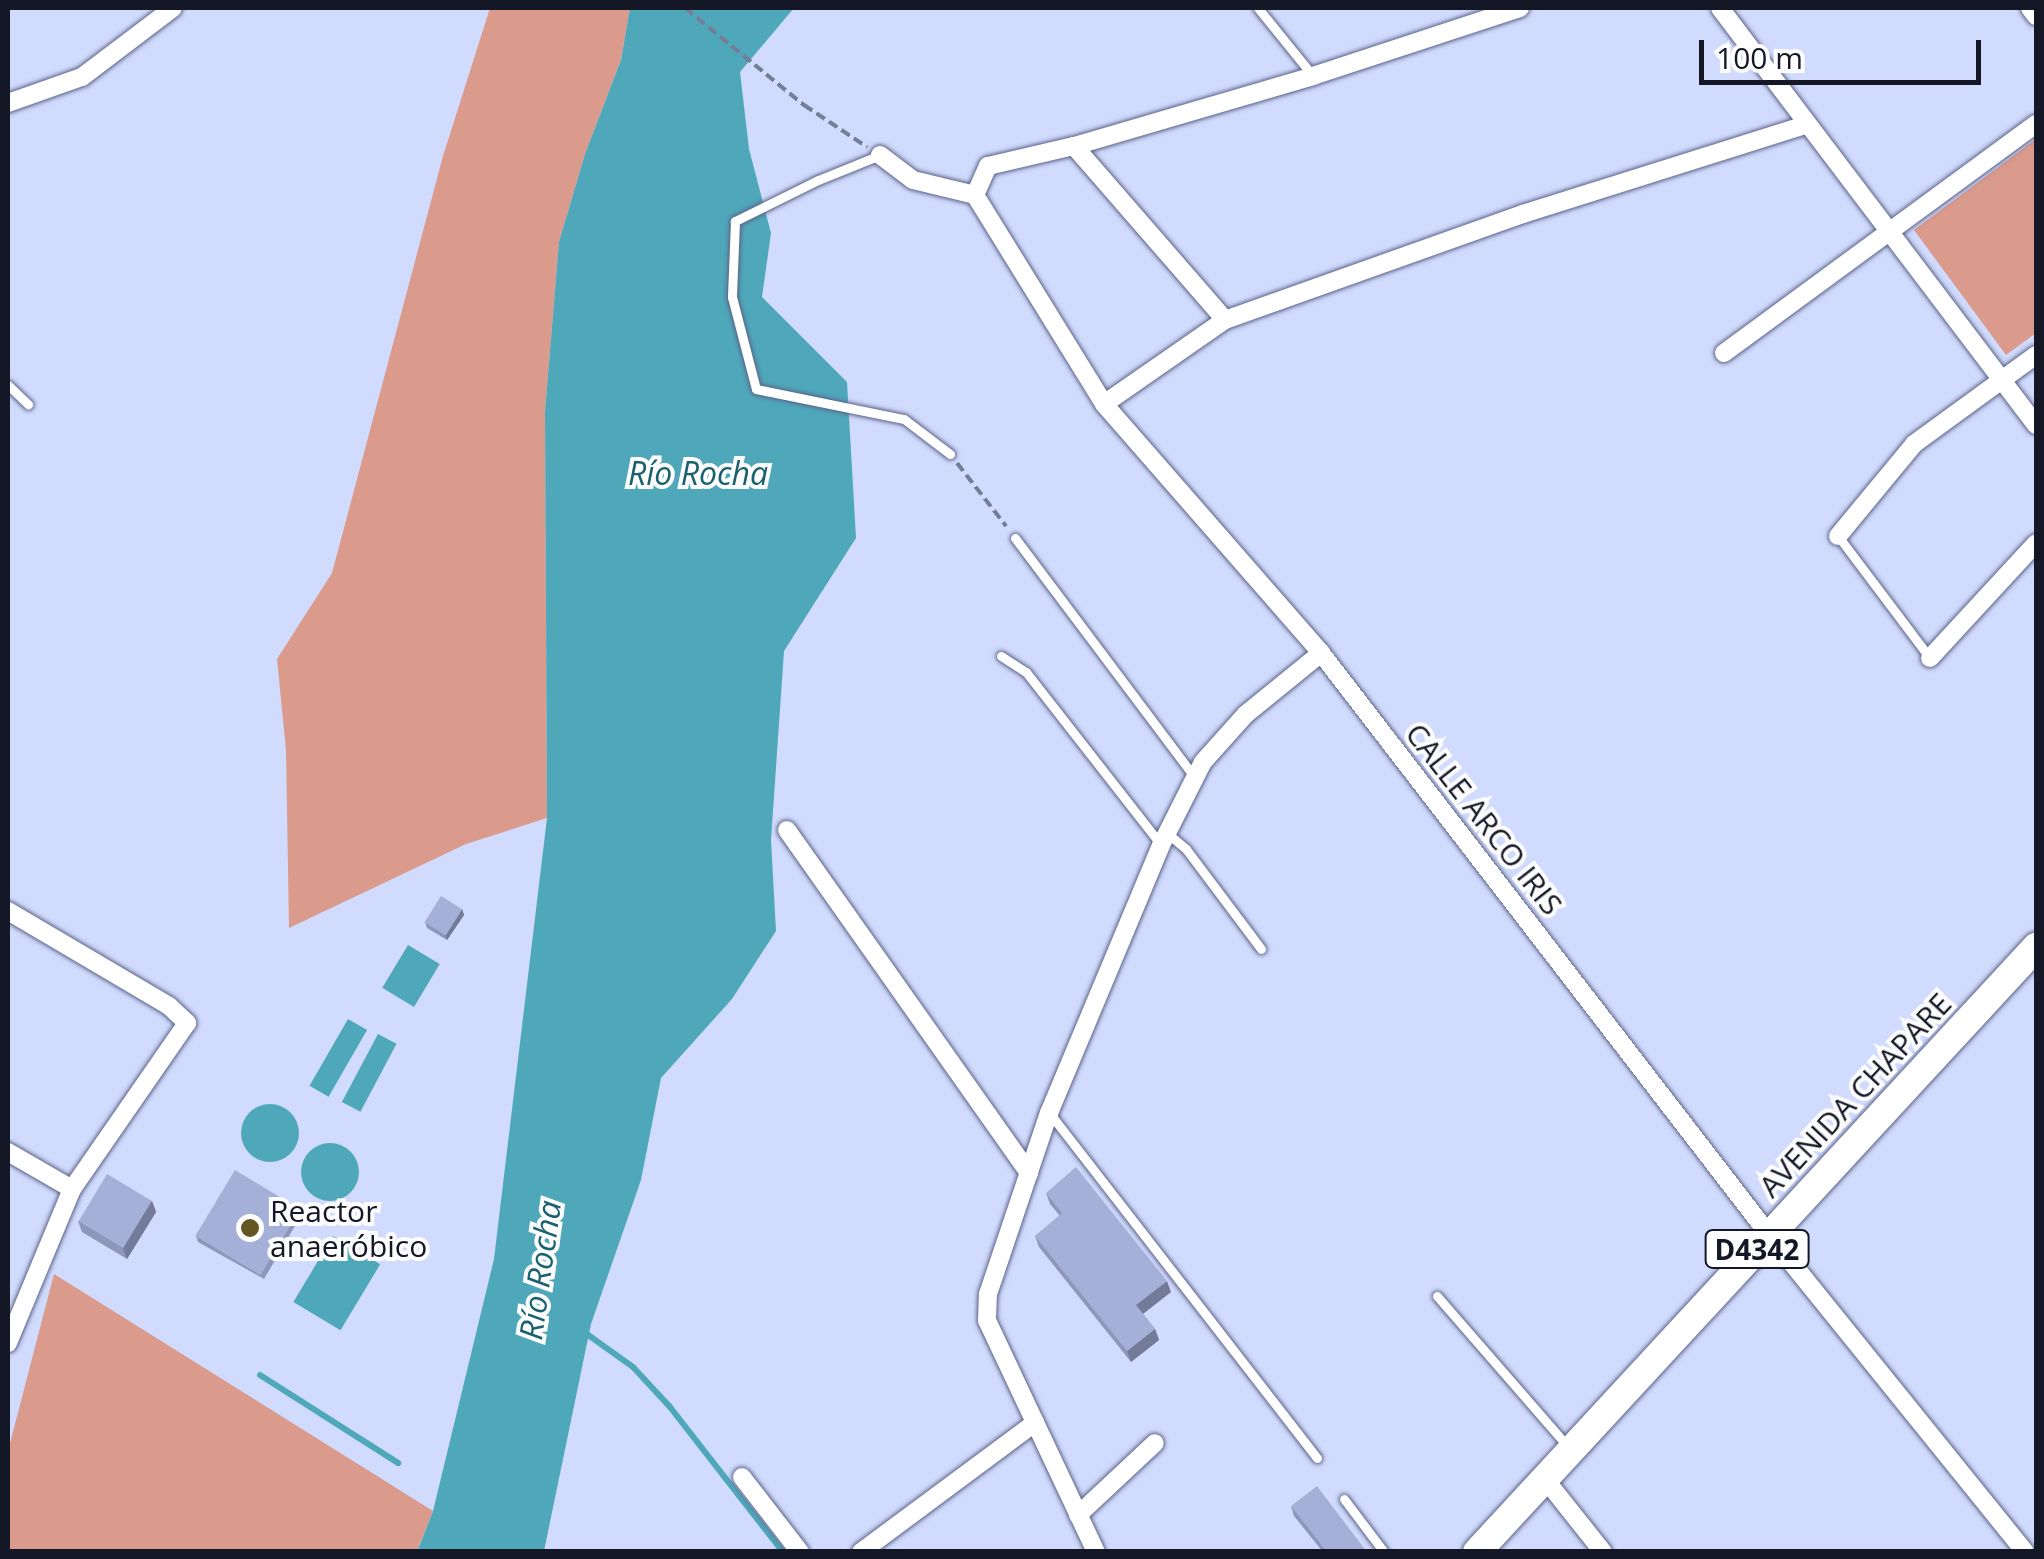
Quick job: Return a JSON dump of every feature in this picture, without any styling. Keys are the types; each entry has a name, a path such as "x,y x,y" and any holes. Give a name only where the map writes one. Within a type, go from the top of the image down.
{"main road":[{"name":"AVENIDA CHAPARE","path":"1477,1552 2036,947"}],"street":[{"path":"8,104 82,78 174,8"},
{"path":"880,156 913,180 975,195 988,166 1074,146 1312,76 1520,8"},
{"path":"1720,8 1739,15 1806,125 2036,425"},
{"path":"2030,8 2036,16"},
{"path":"1724,353 2036,124"},
{"path":"1104,404 1225,320 1523,214 1806,125"},
{"path":"1074,146 1225,320"},
{"name":"CALLE ARCO IRIS","path":"975,195 1104,404 1320,653 1770,1236 2025,1552"},
{"path":"1838,536 1914,444 2036,355"},
{"path":"1930,658 2036,543"},
{"path":"1096,1552 987,1320 988,1294 1049,1113 1164,839 1203,762 1246,714 1320,653"},
{"path":"787,830 1029,1173"},
{"path":"8,911 169,1006 187,1022 72,1189 8,1343"},
{"path":"8,1152 72,1189"},
{"path":"862,1552 1034,1423"},
{"path":"1078,1515 1155,1443"},
{"path":"742,1476 800,1552"},
{"path":"1546,1479 1603,1552"}],"lane":[{"path":"1258,8 1312,76"},
{"path":"880,156 818,180 735,222 732,297 756,389 904,419 950,454"},
{"path":"8,385 28,404"},
{"path":"1838,536 1930,658"},
{"path":"1015,538 1195,778"},
{"path":"1001,656 1026,672 1164,839 1186,849 1262,948"},
{"path":"1049,1113 1317,1458"},
{"path":"1437,1296 1570,1450"},
{"path":"1344,1498 1384,1552"}],"path":[{"path":"685,8 804,105 880,156"},
{"path":"950,454 1015,538"}],"shaded area":[{"path":"490,8 630,8 621,60 585,154 559,242 545,411 547,818 466,844 289,928 286,750 277,659 332,573 443,156"},
{"path":"2036,139 2036,333 2006,355 1914,230"},
{"path":"54,1274 433,1511 417,1551 8,1552 8,1451"}],"water":[{"name":"Río Rocha","path":"630,8 794,8 740,72 749,149 771,233 762,297 847,382 856,538 784,651 771,840 776,931 732,999 661,1078 641,1180 591,1324 544,1551 417,1552 433,1511 494,1259 547,818 545,411 559,242 585,154 621,60"},
{"path":"408,945 440,964 414,1007 382,988"},
{"path":"348,1019 367,1030 329,1097 310,1086"},
{"path":"378,1034 397,1044 360,1112 342,1102"},
{"path":"270,1104 290,1113 299,1133 290,1153 270,1162 250,1153 241,1133 250,1113"},
{"path":"330,1143 350,1152 359,1172 350,1192 330,1201 310,1192 301,1172 310,1152"},
{"path":"333,1236 380,1264 340,1330 293,1302"}],"building":[{"path":"441,896 462,909 446,936 425,922"},
{"path":"1076,1167 1167,1281 1136,1305 1155,1329 1127,1351 1035,1236 1062,1213 1046,1193"},
{"name":"Reactor anaeróbico","path":"235,1170 300,1209 260,1275 195,1236"},
{"path":"107,1174 152,1201 123,1248 79,1221"},
{"path":"1317,1486 1367,1552 1327,1552 1291,1506"}],"waterway":[{"path":"584,1332 633,1367 670,1407 783,1552"},
{"path":"260,1375 398,1463"}],"place":[{"name":"Reactor anaeróbico","path":"250,1228"}]}
